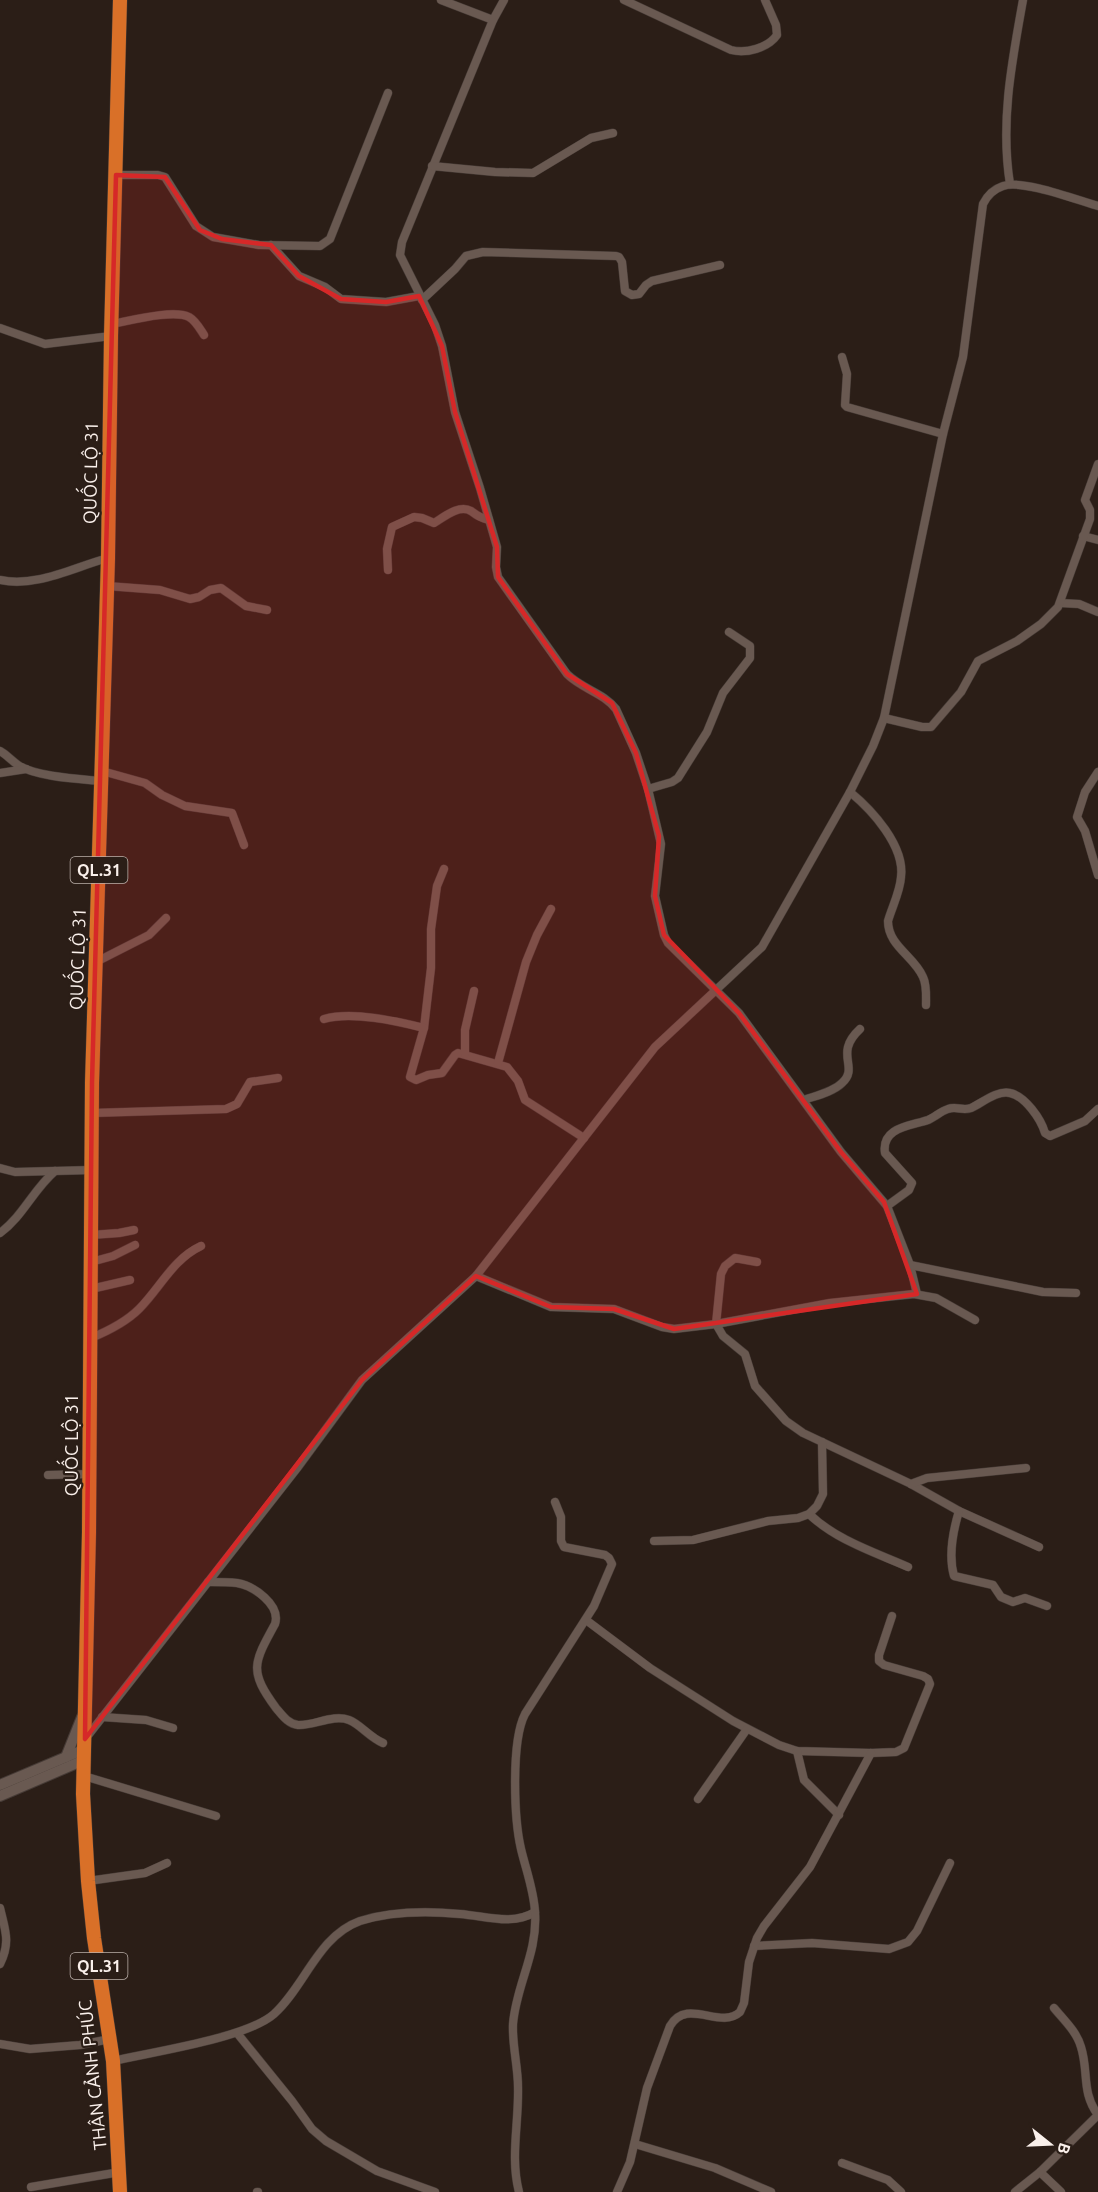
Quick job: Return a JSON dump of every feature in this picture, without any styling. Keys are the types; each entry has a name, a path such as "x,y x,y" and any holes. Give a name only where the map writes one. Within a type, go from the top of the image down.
{"highway":[{"name":"QUỐC LỘ 31","path":"85,1749 90,1474 92,1113 104,775 111,330 120,0"},
{"name":"THÂN CẢNH PHÚC","path":"85,1749 83,1794 88,1881 113,2061 120,2192"}],"street":[{"path":"441,0 493,20"},
{"path":"504,0 493,20 432,166 400,251 439,336 455,412 497,547 496,567 504,587 567,674 580,686 607,700 616,709 636,753 648,789 660,844 655,896 664,936 674,950 739,1013 840,1152 887,1206 910,1265 917,1294"},
{"path":"624,0 731,50 746,52 771,41 777,35 776,25 765,0"},
{"path":"1010,184 1006,160 1007,98 1023,0"},
{"path":"116,175 162,176 168,181 196,226 205,233 222,239 271,245 320,246 327,243 388,93"},
{"path":"432,166 533,173 591,138 613,133"},
{"path":"0,1796 85,1749 102,1717 298,1467 362,1380 476,1276 655,1047 765,942 850,792 884,718 943,434 964,349 982,204 993,191 1010,184 1058,194 1098,206"},
{"path":"271,245 299,276 329,289 341,299 386,302 421,298 455,270 466,256 483,252 616,256 622,262 625,291 632,295 639,294 652,281 720,265"},
{"path":"0,328 45,344 178,315 188,317 198,325 204,335"},
{"path":"842,357 847,374 845,405 943,434"},
{"path":"884,718 931,727 962,692 978,661 1017,642 1047,619 1060,603 1091,515 1084,500 1098,464"},
{"path":"388,570 387,549 390,531 394,526 414,517 434,523 448,513 462,509 489,520"},
{"path":"1083,536 1098,540"},
{"path":"0,580 13,583 33,581 108,558"},
{"path":"107,586 160,590 190,599 221,588 246,606 267,610"},
{"path":"1060,603 1079,604 1098,612"},
{"path":"648,789 678,778 706,732 723,693 750,658 750,646 729,632"},
{"path":"0,751 17,765 27,769 69,778 104,775 145,783 169,799 185,806 232,813 244,845"},
{"path":"0,773 27,769"},
{"path":"1098,772 1085,792 1077,817 1085,831 1098,874"},
{"path":"850,792 869,808 883,826 900,863 902,877 888,921 888,928 892,938 917,966 925,979 926,1005"},
{"path":"444,869 437,886 431,929 431,968 424,1028 410,1074 411,1079 416,1080 428,1074 442,1073 455,1055 465,1054 498,1063 507,1067 518,1081 525,1100 584,1138"},
{"path":"498,1063 526,962 537,934 551,909"},
{"path":"96,962 149,935 166,918"},
{"path":"465,1054 465,1030 474,992"},
{"path":"324,1019 334,1016 375,1019 402,1022 424,1028"},
{"path":"804,1100 844,1082 849,1068 846,1047 852,1036 860,1029"},
{"path":"92,1113 226,1109 237,1104 250,1082 278,1078"},
{"path":"887,1206 909,1190 912,1183 884,1150 888,1137 897,1129 930,1119 947,1109 968,1109 1005,1092 1017,1095 1036,1113 1042,1121 1045,1133 1050,1136 1085,1121 1098,1109"},
{"path":"0,1168 15,1172 92,1170"},
{"path":"0,1233 19,1216 40,1185 56,1171"},
{"path":"91,1235 134,1230"},
{"path":"91,1262 113,1256 135,1245"},
{"path":"90,1338 108,1331 130,1317 181,1258 201,1246"},
{"path":"757,1262 735,1258 725,1266 718,1287 716,1324 723,1336 745,1354 752,1380 761,1394 791,1425 911,1484 959,1511 1039,1547"},
{"path":"910,1265 1043,1292 1076,1293"},
{"path":"476,1276 551,1307 614,1309 662,1327 674,1329 716,1324 830,1303 917,1294 942,1301 975,1320"},
{"path":"91,1289 130,1280"},
{"path":"654,1541 693,1540 768,1521 798,1518 809,1514 817,1506 823,1494 822,1442"},
{"path":"911,1484 927,1478 1026,1468"},
{"path":"48,1475 90,1474"},
{"path":"519,2192 514,2168 518,2085 513,2024 516,2004 533,1949 535,1912 517,1824 519,1731 525,1714 586,1620 602,1591 612,1561 605,1555 564,1547 561,1543 561,1517 555,1502"},
{"path":"959,1511 953,1532 951,1561 954,1576 993,1585 1001,1597 1013,1602 1025,1598 1047,1606"},
{"path":"809,1514 838,1536 908,1567"},
{"path":"208,1582 245,1586 255,1590 275,1611 277,1619 257,1662 256,1670 261,1687 283,1718 298,1725 345,1719 383,1743"},
{"path":"586,1620 650,1668 747,1729 779,1745 797,1751 896,1752 904,1748 930,1684 926,1677 884,1665 879,1661 892,1616"},
{"path":"0,1785 66,1761 86,1709"},
{"path":"102,1717 146,1720 173,1728"},
{"path":"698,1799 747,1729"},
{"path":"797,1751 804,1780 839,1815"},
{"path":"617,2192 624,2179 635,2144 638,2119 647,2088 673,2022 685,2013 728,2018 740,2012 744,2003 749,1962 764,1926 806,1875 871,1752"},
{"path":"66,1761 76,1774 83,1794"},
{"path":"84,1776 216,1816"},
{"path":"88,1881 145,1873 167,1863"},
{"path":"754,1946 812,1943 889,1949 902,1946 917,1931 950,1863"},
{"path":"0,1908 7,1950 0,1964"},
{"path":"113,2061 237,2033 274,2014 328,1943 341,1932 359,1922 393,1914 424,1912 517,1920 535,1912"},
{"path":"1015,2192 1040,2172 1098,2115 1087,2095 1080,2043 1075,2033 1054,2008"},
{"path":"237,2033 312,2129 326,2141 377,2172 435,2192"},
{"path":"0,2044 30,2049 80,2045 110,2039"},
{"path":"635,2144 715,2168 771,2192"},
{"path":"842,2163 888,2180 902,2192"},
{"path":"30,2187 120,2172"},
{"path":"1040,2172 1061,2192"}],"highlighted area":[{"path":"116,175 165,177 200,230 222,239 271,245 299,276 341,299 386,302 419,296 442,346 455,412 497,547 498,577 567,674 612,703 636,753 659,836 655,896 664,935 739,1013 841,1152 884,1202 917,1294 674,1329 614,1309 551,1307 476,1276 362,1380 85,1739 92,1083"}]}
